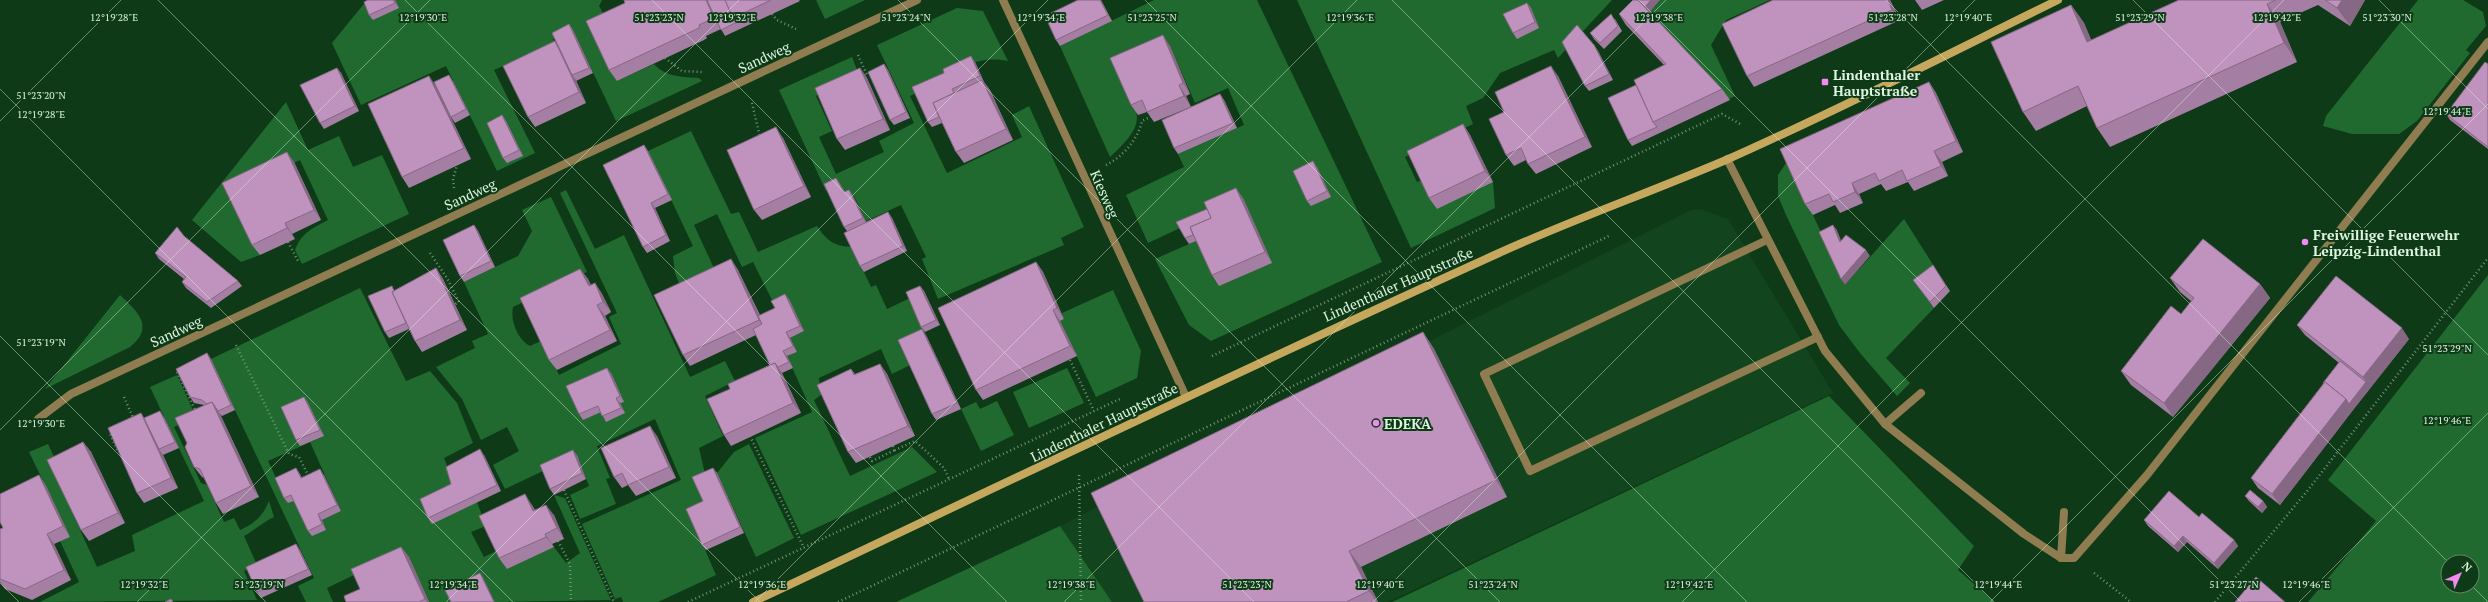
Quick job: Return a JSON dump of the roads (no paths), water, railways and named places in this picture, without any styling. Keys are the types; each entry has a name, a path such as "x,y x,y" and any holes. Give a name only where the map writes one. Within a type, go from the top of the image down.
{"street":[{"name":"Sandweg","path":"38,419 71,394 917,0"},
{"name":"Kiesweg","path":"1003,0 1186,397"},
{"name":"Lindenthaler Hauptstraße","path":"753,602 1186,397 1515,246 1728,159 1839,108 2058,0"},
{"path":"1728,159 1767,240 1825,351 1885,424 2024,534 2061,558 2074,558 2147,475 2488,42"},
{"path":"1767,240 1484,374 1530,471 1818,336"},
{"path":"1885,424 1921,393"},
{"path":"2061,558 2064,512"}],"place":[{"name":"Lindenthaler Hauptstraße","path":"1825,82"},
{"name":"Freiwillige Feuerwehr Leipzig-Lindenthal","path":"2305,242"},
{"name":"EDEKA","path":"1376,423"}]}
